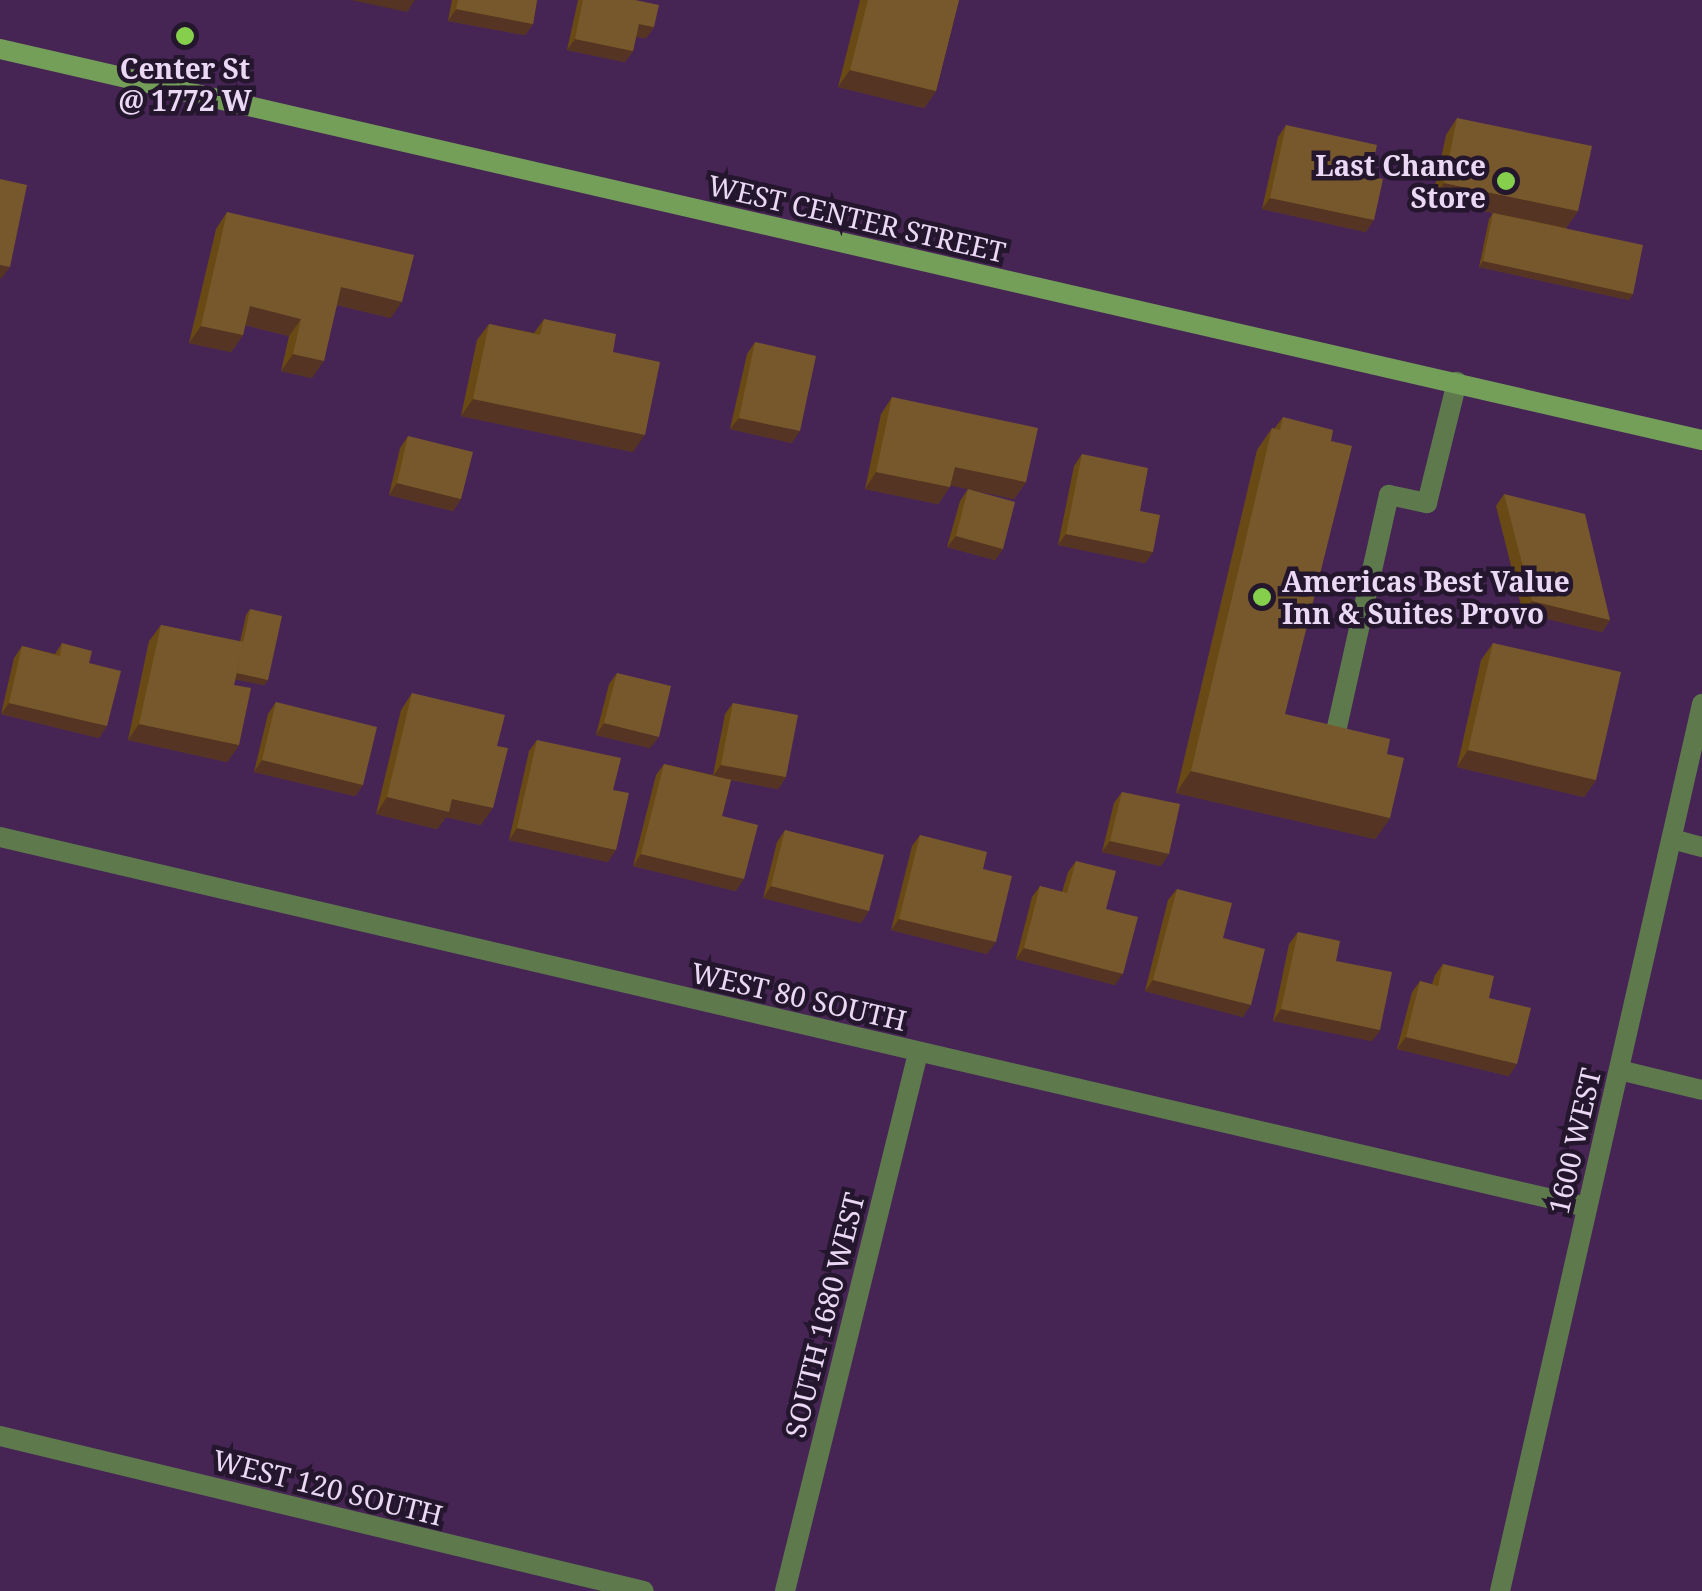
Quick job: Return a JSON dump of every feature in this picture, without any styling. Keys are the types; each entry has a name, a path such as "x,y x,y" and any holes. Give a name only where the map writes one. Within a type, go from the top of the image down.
{"main road":[{"name":"WEST CENTER STREET","path":"0,49 1702,440"}],"street":[{"path":"1336,727 1390,496 1428,504 1457,382"},
{"name":"1600 WEST","path":"1500,1591 1672,839 1697,752 1702,704"},
{"name":"WEST 80 SOUTH","path":"0,837 1586,1208"},
{"path":"1672,839 1702,846"},
{"name":"SOUTH 1680 WEST","path":"786,1591 918,1052"},
{"path":"1619,1070 1702,1090"},
{"name":"WEST 120 SOUTH","path":"0,1436 644,1591"}],"building":[{"path":"458,0 537,0 533,24 456,9"},
{"path":"583,0 635,0 659,5 654,27 639,24 633,51 575,39"},
{"path":"868,0 959,0 936,91 850,70"},
{"name":"Last Chance Store","path":"1457,118 1592,146 1578,211 1444,183"},
{"path":"1286,125 1377,145 1370,176 1383,179 1374,220 1270,198"},
{"path":"0,179 27,185 10,267 0,265"},
{"path":"227,212 414,255 402,302 341,287 324,361 293,354 301,319 250,306 243,335 201,326"},
{"name":"Last Chance Store","path":"1493,213 1643,245 1633,294 1483,261"},
{"path":"544,319 616,334 613,352 660,362 645,435 473,399 489,324 540,335"},
{"path":"755,342 816,356 800,431 739,418"},
{"path":"892,397 1038,428 1026,482 955,467 950,487 876,472"},
{"name":"Americas Best Value Inn & Suites Provo","path":"1283,417 1333,430 1331,441 1352,446 1285,714 1390,739 1387,754 1404,758 1390,818 1191,771 1272,428 1280,430"},
{"path":"408,436 473,452 461,499 397,483"},
{"path":"1082,454 1148,468 1140,511 1160,515 1153,552 1066,534"},
{"path":"968,489 1015,502 1003,549 956,536"},
{"path":"1504,494 1585,514 1610,620 1532,601"},
{"path":"250,609 282,616 268,680 237,673"},
{"path":"161,625 244,642 234,685 251,688 239,745 139,724"},
{"path":"62,643 92,651 89,663 121,671 107,726 9,703 22,646 60,656"},
{"path":"1493,643 1621,672 1596,780 1468,750"},
{"path":"617,673 671,686 659,737 604,723"},
{"path":"412,693 505,715 497,746 508,748 493,808 452,799 449,812 387,797"},
{"path":"276,702 377,727 363,785 262,760"},
{"path":"733,703 798,715 786,777 721,765"},
{"path":"537,740 621,758 613,790 629,793 616,850 517,828"},
{"path":"664,764 731,780 722,816 758,825 744,879 641,854"},
{"path":"1122,792 1180,804 1169,854 1110,841"},
{"path":"785,830 884,855 869,911 771,886"},
{"path":"920,835 987,852 983,869 1012,876 996,942 899,919"},
{"path":"1076,861 1116,871 1106,909 1138,917 1123,974 1024,948 1040,886 1067,893"},
{"path":"1177,889 1232,903 1223,938 1265,949 1251,1005 1153,980"},
{"path":"1298,932 1340,941 1336,961 1392,972 1380,1030 1281,1009"},
{"path":"1443,964 1494,976 1489,998 1531,1008 1517,1064 1406,1037 1420,981 1438,986"}],"place":[{"name":"Center St @ 1772 W","path":"185,36"},
{"name":"Last Chance Store","path":"1506,181"},
{"name":"Americas Best Value Inn & Suites Provo","path":"1262,597"}]}
